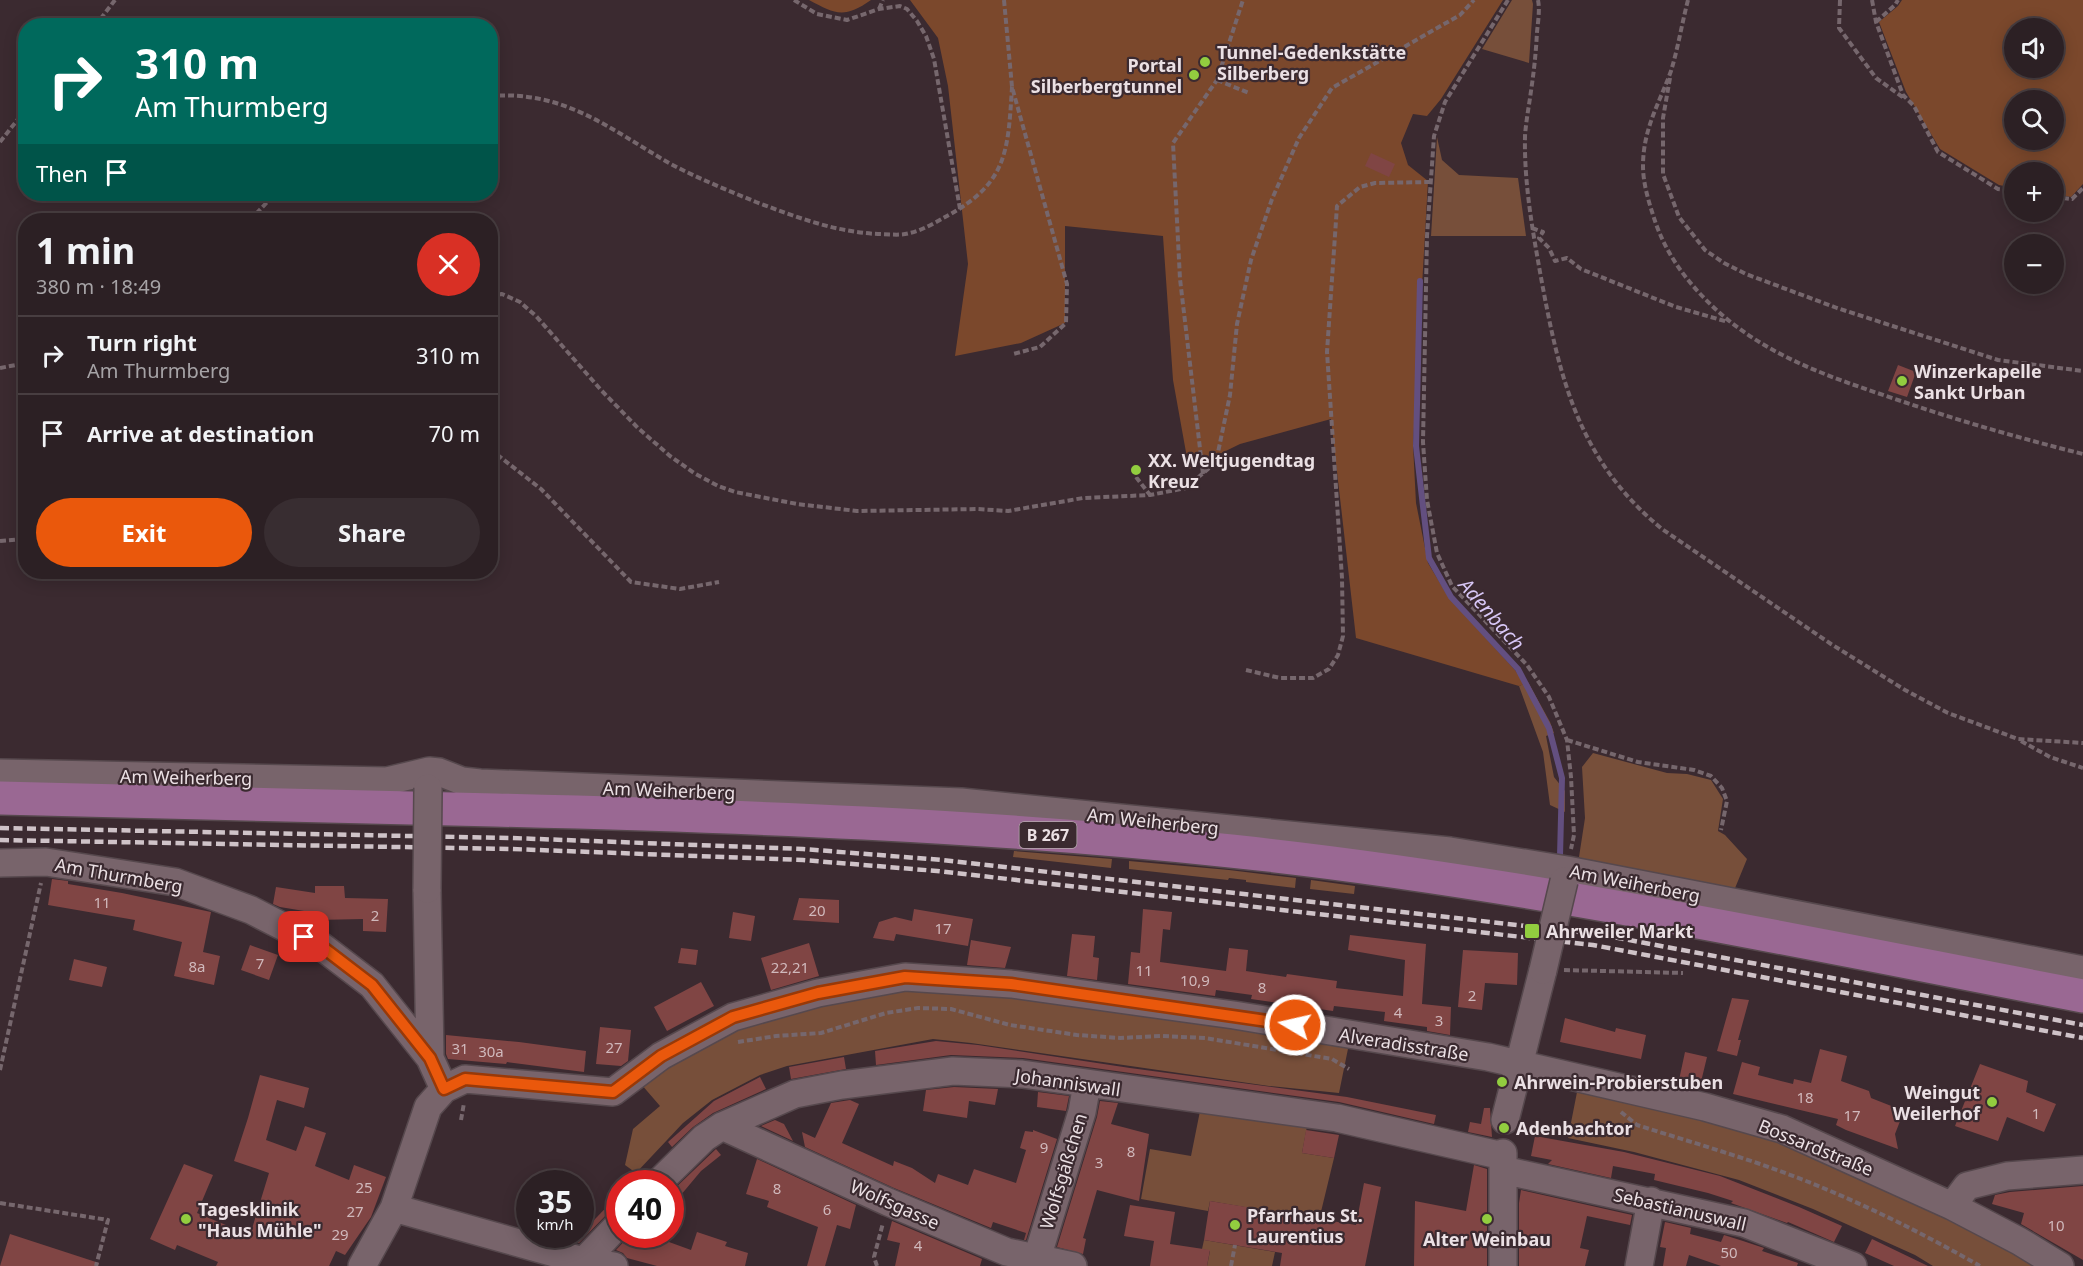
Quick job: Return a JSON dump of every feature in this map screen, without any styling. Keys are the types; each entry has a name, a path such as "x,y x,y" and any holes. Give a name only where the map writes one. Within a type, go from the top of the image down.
{"main road":[{"name":"B 267","path":"0,798 768,818 941,826 1231,851 1492,886 2083,996"}],"street":[{"name":"Am Weiherberg","path":"0,773 387,782 428,779 439,772 462,781 480,783 961,802 1450,851 1566,875 2083,970"},
{"path":"428,779 430,1058"},
{"name":"Am Thurmberg","path":"0,863 46,862 175,882 251,910 301,935 321,946 372,985 430,1058 444,1089"},
{"path":"1503,1266 1503,1146 1519,1065 1566,875"},
{"name":"Alveradisstraße","path":"444,1089 465,1079 613,1092 661,1056 733,1017 818,993 905,977 1011,984 1223,1014 1488,1057 1519,1065"},
{"name":"Bossardstraße","path":"1519,1065 1705,1107 1782,1129 1952,1206 2019,1241 2060,1266"},
{"name":"Johanniswall","path":"671,1170 704,1138 722,1126 795,1094 842,1085 953,1071 1022,1074 1337,1118 1503,1146"},
{"name":"Wolfsgäßchen","path":"1037,1258 1082,1112 1087,1084"},
{"path":"362,1266 394,1208 428,1107 444,1089"},
{"name":"Wolfsgasse","path":"722,1126 888,1202 1007,1252 1073,1266"},
{"name":"Sebastianuswall","path":"1503,1146 1651,1201 1744,1222 1853,1266"},
{"path":"1952,1206 1967,1186 2007,1176 2083,1170"},
{"path":"1639,1266 1651,1201"},
{"path":"394,1208 581,1264 614,1266"},
{"path":"581,1264 606,1238"}],"path":[{"path":"101,18 115,0"},
{"path":"794,0 817,14 847,20 895,6 907,9 918,21 926,36 940,87 960,209"},
{"path":"879,9 883,0"},
{"path":"498,96 524,95 577,109 718,187 806,221 841,230 867,233 910,233 960,209 986,186 1004,158 1009,130 1012,87 1004,0"},
{"path":"1203,474 1180,279 1173,143 1217,80 1243,0"},
{"path":"498,295 502,294 520,302 536,316 638,428 670,456 694,473 735,492 796,504 857,511 978,509 1008,511 1083,498 1173,492 1186,488 1216,462 1230,395 1237,324 1251,260 1272,199 1299,138 1332,88 1460,15 1474,0"},
{"path":"1508,0 1445,102 1434,136 1430,182 1423,442 1427,500 1437,553 1452,586 1533,673 1549,697 1567,740 1574,835 1566,875"},
{"path":"1538,0 1535,66 1525,133 1525,178 1532,228 1553,342 1576,414 1592,447 1614,481 1642,512 1662,529 1905,690 1948,713 2018,739 2050,757 2083,768"},
{"path":"1688,0 1671,70 1663,118 1663,174 1679,217 1705,250 1746,274 1837,308 1998,360 2083,371"},
{"path":"1840,0 1839,28 1876,78 1914,106"},
{"path":"1872,0 1876,22 1903,95 1914,106 1938,152 1998,189 2004,190"},
{"path":"1876,22 1898,0"},
{"path":"1671,70 1651,117 1645,145 1643,168 1650,207 1663,245 1683,276 1729,322 1782,356 1850,385 1951,418 2083,454"},
{"path":"1217,80 1249,93"},
{"path":"1012,87 1067,284 1066,323 1040,347 1013,354"},
{"path":"0,142 18,119"},
{"path":"1246,670 1280,678 1313,678 1329,669 1338,655 1343,636 1342,578 1327,352 1337,206 1360,187 1375,183 1430,182"},
{"path":"2064,199 2072,200 2083,188"},
{"path":"257,213 268,201"},
{"path":"1532,228 1543,232 1539,238 1549,248 1555,261 1567,258 1581,269 1666,303 1708,318 1729,322"},
{"path":"0,368 18,365"},
{"path":"498,455 541,489 632,582 680,589 719,582"},
{"path":"1136,477 1150,495"},
{"path":"0,541 18,540"},
{"path":"2018,739 2083,743"},
{"path":"1567,740 1599,748 1638,762 1694,770 1712,776 1722,788 1726,801 1721,830"},
{"path":"0,1070 46,862"},
{"path":"1543,970 1683,973"},
{"path":"729,1046 739,1041 767,1037 821,1033 903,1010 951,1009 1010,1025 1077,1035 1120,1038 1161,1036 1205,1038 1332,1059 1348,1069"},
{"path":"1637,1125 1761,1164 1849,1199 1927,1235 1980,1266"},
{"path":"877,1266 874,1257 888,1202"},
{"path":"0,1203 108,1220 96,1266"},
{"path":"1231,1266 1235,1245"}],"shaded area":[{"path":"809,0 871,0 854,10 840,12 826,9"},
{"path":"910,0 1503,0 1441,99 1427,116 1413,114 1401,143 1408,165 1428,181 1413,445 1416,503 1428,563 1449,598 1525,684 1519,686 1356,638 1331,419 1240,444 1189,469 1173,380 1163,236 1065,226 1065,323 1021,343 955,356 968,264 948,86 938,38"},
{"path":"1512,0 1532,0 1529,63 1482,49"},
{"path":"1902,0 2083,0 2083,184 2071,197 2064,196 2064,162 2004,162 2004,186 1999,185 1940,149 1906,92 1879,22"},
{"path":"1437,137 1442,160 1459,175 1518,178 1526,236 1431,236"},
{"path":"1528,682 1554,733 1546,736 1554,777 1565,791 1565,812 1550,805 1543,752 1519,686"},
{"path":"1593,753 1667,773 1687,774 1711,780 1723,799 1718,831 1725,835 1747,859 1733,893 1585,864 1579,857 1585,818 1582,767"},
{"path":"1014,851 1112,859 1111,868 1013,857"},
{"path":"1129,861 1296,878 1295,888 1229,878 1228,880 1129,869"},
{"path":"1311,880 1355,886 1354,894 1310,889"},
{"path":"906,985 1350,1039 1339,1093 1269,1086 933,1039 787,1066 760,1075 712,1100 683,1123 639,1170 632,1170 625,1165 633,1129 660,1106 641,1084 734,1024"},
{"path":"1578,1087 1778,1139 1860,1173 2038,1266 1933,1266 1915,1255 1813,1209 1739,1180 1634,1152 1568,1138"},
{"path":"1201,1106 1308,1121 1302,1153 1334,1158 1319,1220 1210,1201 1208,1211 1141,1199 1150,1149 1191,1156"},
{"path":"1204,1240 1275,1252 1272,1266 1207,1266 1210,1251 1202,1249"}],"building":[{"path":"1371,153 1395,164 1389,177 1365,166"},
{"name":"Winzerkapelle Sankt Urban","path":"1898,365 1916,372 1907,397 1888,391"},
{"path":"52,879 211,912 203,952 220,956 214,985 174,976 182,942 133,930 135,920 48,905"},
{"path":"315,886 344,886 345,898 388,899 386,932 363,931 363,919 316,920 316,913 273,904 276,887 315,893"},
{"path":"799,898 839,900 839,923 793,920"},
{"path":"914,909 973,919 968,946 896,934 894,941 873,938 879,922 895,917 912,921"},
{"path":"1143,909 1172,912 1170,930 1163,929 1160,962 1226,971 1229,948 1248,950 1246,971 1337,981 1336,988 1403,996 1405,960 1348,950 1350,935 1426,944 1422,1004 1451,1007 1450,1035 1427,1031 1427,1027 1384,1021 1385,1012 1334,1006 1333,1011 1251,999 1252,995 1216,990 1215,996 1128,984 1131,952 1140,953"},
{"path":"733,912 755,916 751,941 729,938"},
{"path":"1072,934 1095,936 1093,957 1099,958 1097,980 1067,976"},
{"path":"971,940 1011,947 1005,968 967,965"},
{"path":"809,943 819,976 771,990 761,958"},
{"path":"250,945 278,955 269,980 241,970"},
{"path":"681,948 698,950 696,965 678,963"},
{"path":"1463,950 1518,953 1517,985 1485,983 1482,1010 1458,1007"},
{"path":"74,959 107,967 102,987 69,980"},
{"path":"701,982 714,1006 667,1031 654,1007"},
{"path":"1732,998 1749,1000 1738,1040 1741,1040 1737,1056 1717,1051"},
{"path":"1565,1018 1615,1032 1616,1028 1646,1035 1641,1059 1560,1042"},
{"path":"600,1027 631,1030 628,1061 621,1066 596,1064"},
{"path":"446,1035 586,1051 584,1072 507,1062 506,1064 448,1059"},
{"path":"936,1041 1347,1097 1436,1115 1434,1124 1339,1102 1023,1058 951,1055 876,1065 875,1051"},
{"path":"1820,1049 1847,1056 1841,1081 1869,1091 1871,1098 1904,1111 1895,1134 1898,1149 1836,1125 1838,1119 1733,1094 1742,1062 1760,1067 1758,1075 1793,1084 1794,1079 1811,1083"},
{"path":"1685,1052 1707,1057 1700,1086 1679,1080"},
{"path":"844,1057 846,1069 791,1079 789,1067"},
{"name":"Weingut Weilerhof","path":"1980,1064 2028,1081 2026,1092 2056,1104 2044,1132 2007,1117 1998,1141 1955,1126"},
{"path":"260,1075 309,1088 304,1108 277,1100 266,1140 296,1151 305,1126 326,1133 315,1166 349,1180 354,1165 386,1177 371,1217 345,1255 336,1251 329,1266 216,1266 218,1262 177,1245 175,1250 150,1239 184,1164 213,1175 197,1213 250,1235 269,1173 234,1161"},
{"path":"760,1077 766,1089 713,1113 693,1127 672,1147 668,1142 714,1101"},
{"path":"954,1087 998,1089 995,1105 969,1101 967,1118 923,1111 926,1090"},
{"path":"1038,1092 1069,1096 1066,1111 1037,1107"},
{"path":"850,1100 859,1104 842,1143 893,1166 894,1161 912,1168 935,1183 938,1174 968,1185 974,1169 1016,1183 1026,1150 1020,1148 1025,1131 1033,1132 1033,1130 1057,1139 1026,1240 1024,1240 1026,1233 993,1222 991,1228 894,1188 805,1147 802,1132 815,1138 831,1103"},
{"path":"1100,1101 1118,1103 1111,1124 1149,1134 1139,1201 1097,1190 1083,1238 1086,1239 1083,1254 1057,1247"},
{"path":"1484,1108 1490,1108 1492,1137 1468,1132 1470,1122 1481,1124"},
{"path":"775,1120 784,1124 793,1141 761,1126"},
{"path":"1306,1130 1339,1135 1334,1158 1302,1153"},
{"path":"1535,1136 1624,1152 1720,1176 1842,1226 1834,1242 1788,1222 1731,1203 1733,1201 1654,1180 1655,1174 1613,1166 1611,1178 1548,1164 1552,1160 1531,1156"},
{"path":"716,1149 721,1155 701,1171 684,1191 684,1180"},
{"path":"757,1159 856,1205 850,1229 837,1225 825,1266 807,1266 818,1227 767,1207 769,1201 746,1194"},
{"path":"1474,1165 1487,1169 1487,1266 1414,1266 1415,1201 1466,1211"},
{"path":"1364,1183 1381,1187 1365,1266 1280,1266 1282,1253 1204,1240 1210,1201 1356,1225"},
{"path":"2083,1186 2083,1260 2021,1224 2024,1213 1992,1204 1995,1195 2010,1192"},
{"path":"1521,1190 1632,1215 1630,1225 1587,1216 1580,1248 1589,1250 1585,1266 1519,1266"},
{"path":"1130,1205 1175,1212 1170,1244 1210,1250 1207,1266 1150,1266 1154,1241 1124,1236"},
{"path":"606,1208 606,1215 594,1228 594,1220"},
{"path":"892,1221 982,1259 980,1266 895,1266 900,1243 887,1240"},
{"path":"1665,1222 1691,1228 1690,1234 1721,1242 1724,1235 1764,1248 1762,1251 1798,1263 1797,1266 1721,1266 1689,1255 1686,1266 1663,1266 1666,1248 1660,1247"},
{"path":"697,1232 727,1242 725,1246 748,1253 745,1266 657,1266 627,1258 616,1250 618,1248 684,1247 691,1250"},
{"path":"10,1234 99,1263 98,1266 0,1266"},
{"path":"1872,1239 1928,1266 1894,1266 1865,1253"}],"waterway":[{"name":"Adenbach","path":"1420,281 1416,446 1429,558 1451,597 1518,669 1549,728 1562,778 1560,856"}],"railway":[{"path":"0,828 512,838 803,849 942,860 1597,934 2083,1025"},
{"path":"0,840 512,849 803,860 937,871 1593,945 2083,1038"}],"place":[{"name":"Tunnel-Gedenkstätte Silberberg","path":"1205,62"},
{"name":"Portal Silberbergtunnel","path":"1194,75"},
{"name":"Winzerkapelle Sankt Urban","path":"1902,381"},
{"name":"XX. Weltjugendtag Kreuz","path":"1136,470"},
{"name":"Ahrweiler Markt","path":"1532,931"},
{"name":"Ahrwein-Probierstuben","path":"1502,1082"},
{"name":"Weingut Weilerhof","path":"1992,1102"},
{"name":"Adenbachtor","path":"1504,1128"},
{"name":"Tagesklinik \"Haus Mühle\"","path":"186,1219"},
{"name":"Alter Weinbau","path":"1487,1219"},
{"name":"Pfarrhaus St. Laurentius","path":"1235,1225"}],"route":[{"path":"304,937 321,946 372,985 430,1058 444,1089 465,1079 613,1092 661,1056 733,1017 818,993 905,977 1011,984 1295,1025"}]}
